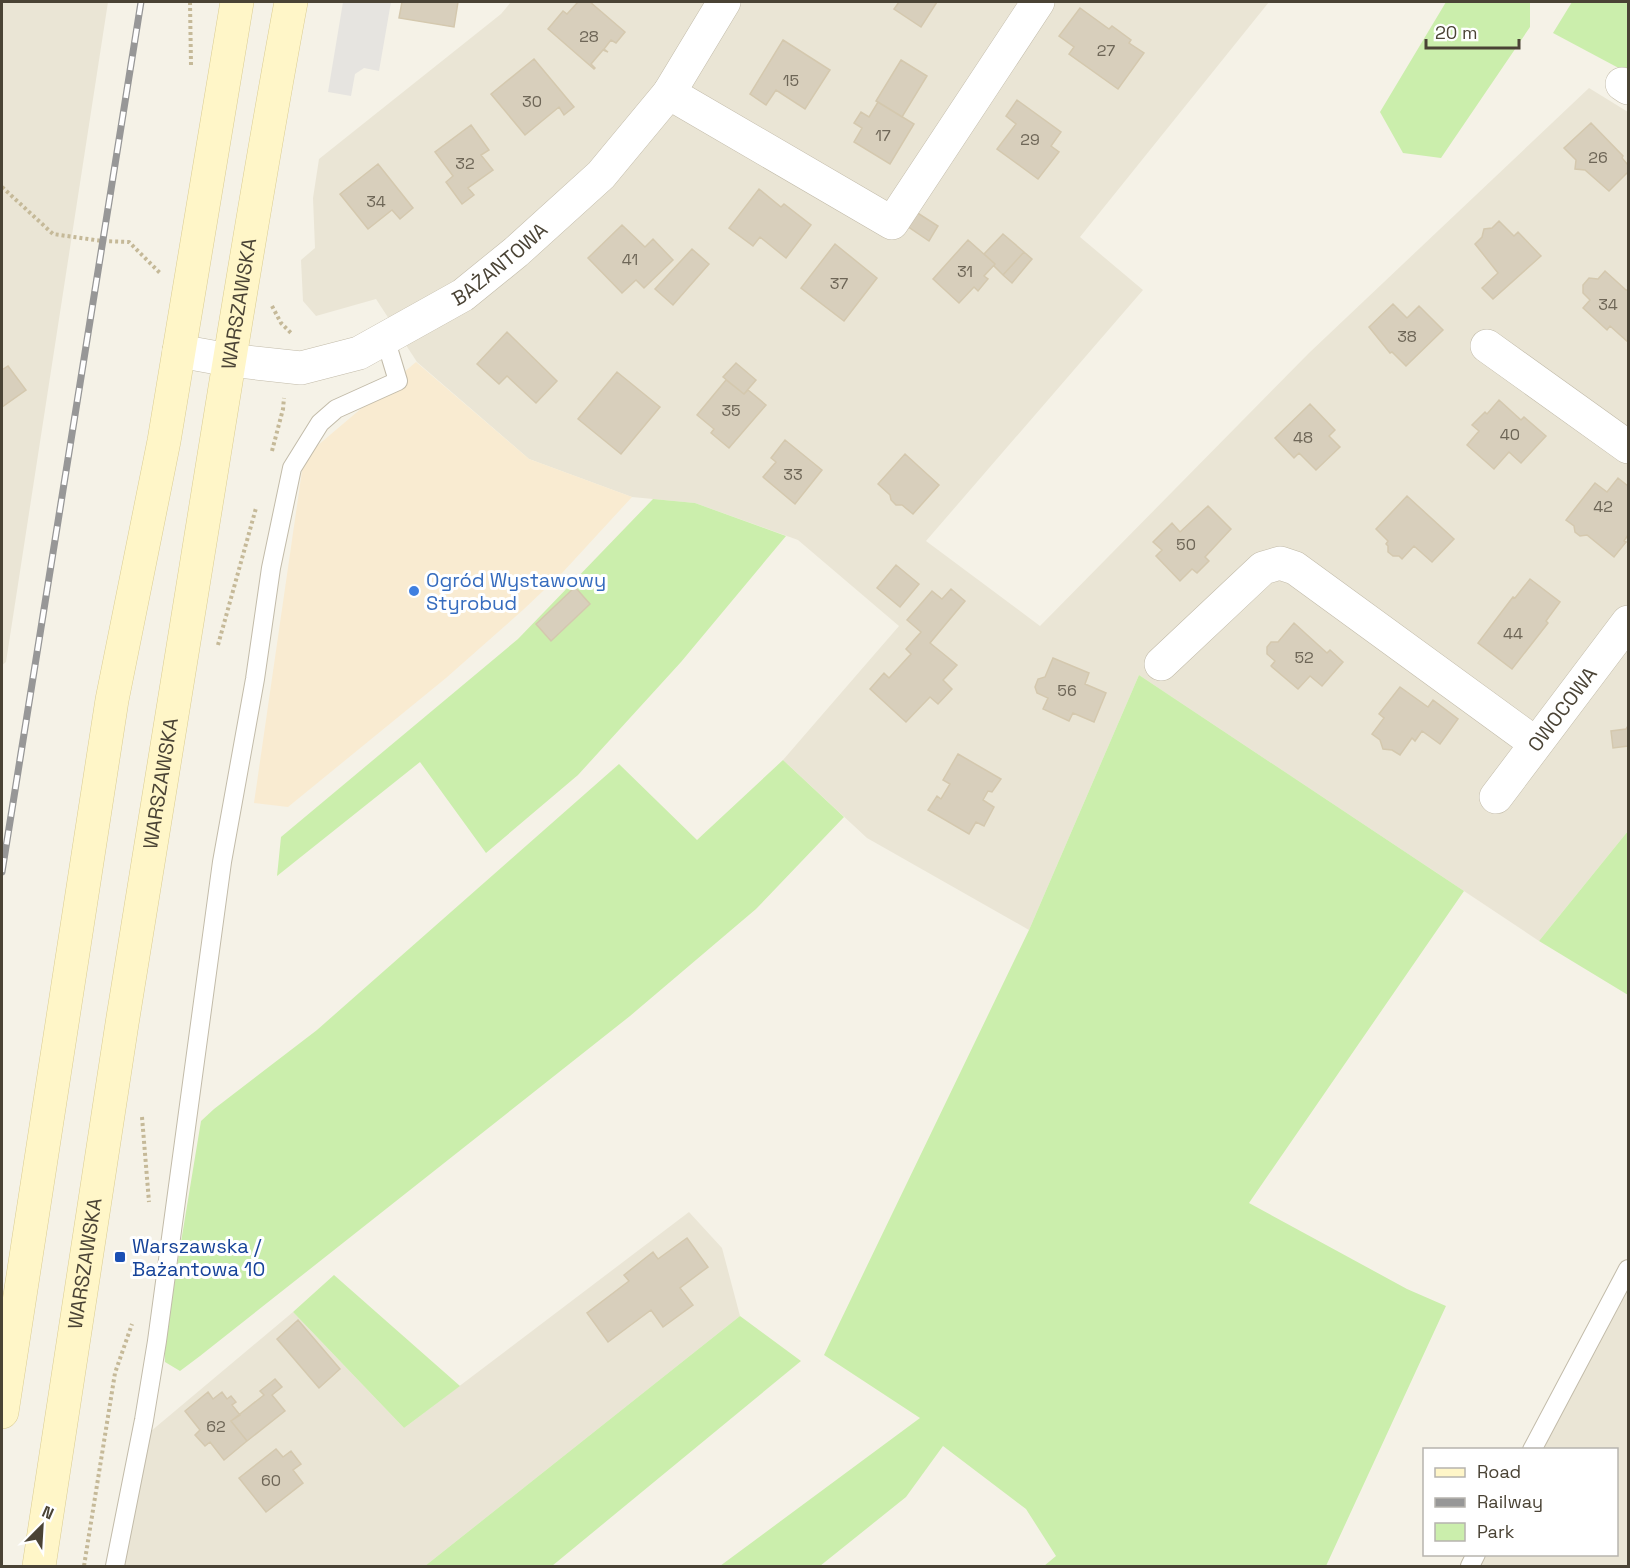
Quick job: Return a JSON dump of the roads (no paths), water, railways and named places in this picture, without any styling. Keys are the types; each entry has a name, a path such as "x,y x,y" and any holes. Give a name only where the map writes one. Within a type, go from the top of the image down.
{"main road":[{"path":"2,1412 112,700 164,441 237,2"},
{"name":"WARSZAWSKA","path":"39,1566 86,1247 169,721 257,188 291,2"}],"street":[{"name":"BAŻANTOWA","path":"179,351 230,360 301,368 358,353 463,295 516,252 601,175 669,93 724,2"},
{"path":"669,93 892,223 1038,2"},
{"path":"1486,346 1629,447"},
{"path":"1161,664 1263,568 1280,563 1295,568 1535,743"},
{"name":"OWOCOWA","path":"1496,797 1629,622"}],"lane":[{"path":"115,1566 157,1341 222,862 255,679 271,568 292,468 320,423 336,409 398,381 385,338"},
{"path":"1533,1448 1629,1269"}],"railway":[{"path":"2,872 141,2"}],"place":[{"name":"Ogród Wystawowy Styrobud","path":"414,591"},
{"name":"Warszawska / Bażantowa 10","path":"120,1257"}]}
